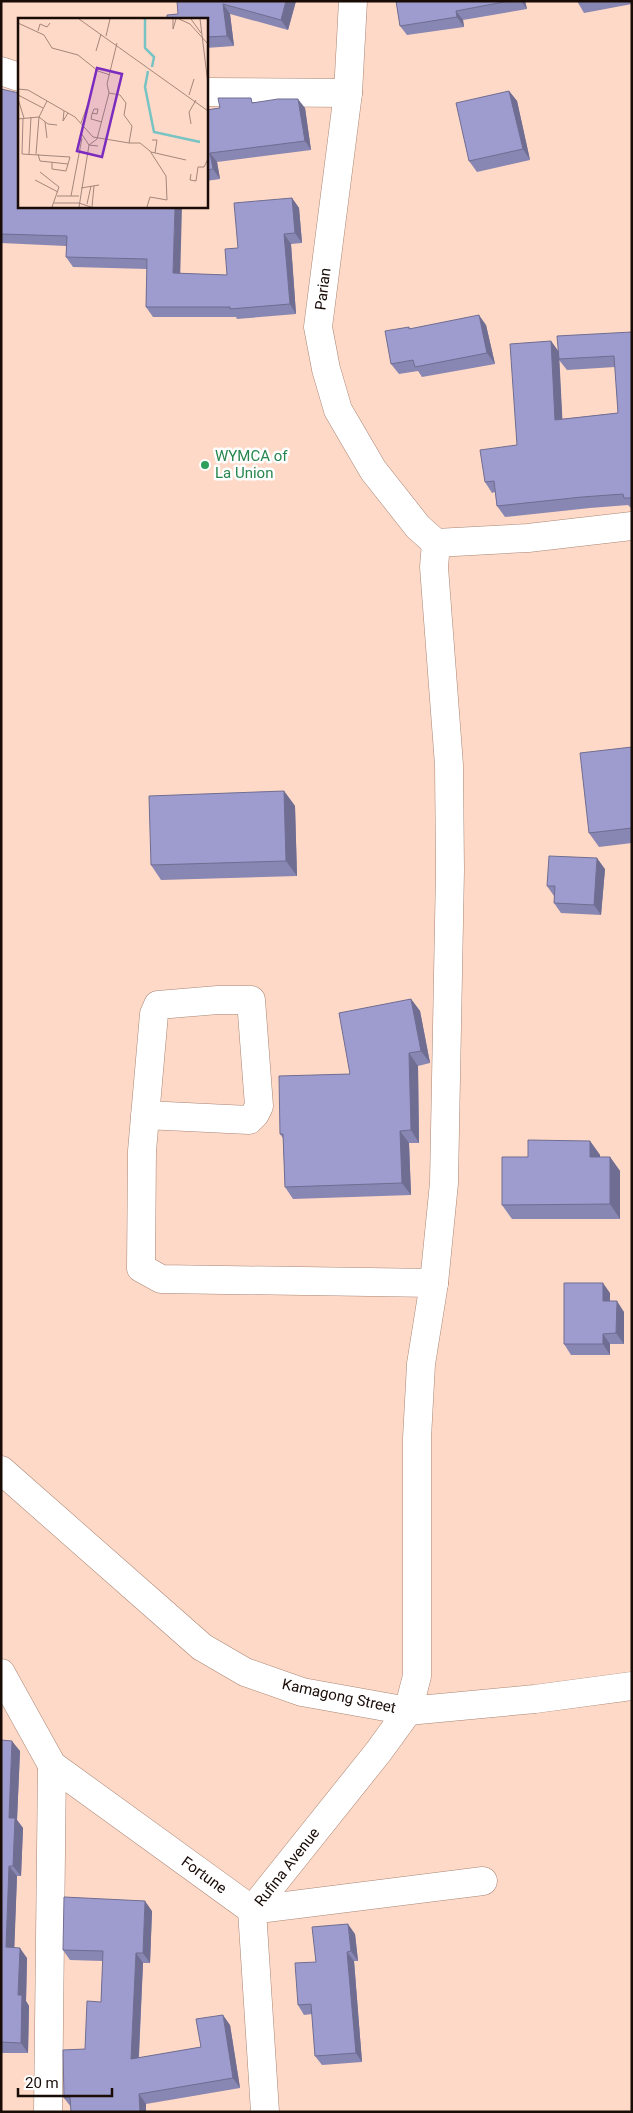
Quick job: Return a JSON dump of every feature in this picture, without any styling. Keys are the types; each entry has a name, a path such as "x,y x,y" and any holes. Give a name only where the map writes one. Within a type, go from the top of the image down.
{"street":[{"name":"Parian","path":"353,1 348,93 318,327 326,369 338,410 373,470 418,527 436,543"},
{"path":"1,71 18,77"},
{"path":"208,92 348,93"},
{"path":"408,1711 417,1676 417,1438 421,1364 434,1283 444,1183 450,870 449,765 434,567 436,543 528,538 632,526"},
{"path":"145,1115 249,1120 255,1114 259,1106 251,1000 218,1000 158,1005 154,1014 145,1115 142,1151 141,1268 150,1276 160,1279 434,1283"},
{"name":"Kamagong Street","path":"1,1470 202,1647 245,1672 302,1692 408,1711 535,1699 632,1686"},
{"name":"Fortune","path":"1,1673 52,1766 252,1910"},
{"name":"Rufina Avenue","path":"265,2112 252,1910 408,1711"},
{"path":"48,2112 52,1766"},
{"path":"252,1910 483,1880"}],"building":[{"path":"177,1 286,1 281,20 223,4 227,36 208,37 208,18 167,18 167,15 178,14"},
{"path":"396,1 509,1 456,11 457,17 400,26"},
{"path":"1,89 18,93 18,208 175,208 173,273 227,275 225,249 238,248 234,203 292,198 295,233 284,234 290,304 230,309 230,307 146,307 147,259 66,257 67,236 1,234"},
{"path":"509,91 523,149 469,161 456,103"},
{"path":"218,98 251,98 252,103 278,99 298,99 305,141 210,153 213,169 208,170 208,110 220,108"},
{"path":"479,315 487,353 415,367 413,360 391,364 385,331 409,327 409,329"},
{"path":"632,332 632,498 624,498 623,494 497,506 494,481 485,482 480,450 517,445 510,344 551,341 555,420 618,413 614,356 559,359 557,336"},
{"path":"632,747 632,828 589,833 580,753"},
{"path":"284,791 286,861 151,865 149,796"},
{"path":"549,856 597,858 594,905 554,903 555,886 547,886"},
{"path":"411,999 421,1051 409,1053 411,1130 400,1131 402,1183 285,1187 283,1134 280,1134 279,1076 350,1074 339,1013"},
{"path":"528,1140 590,1141 590,1157 610,1157 610,1204 502,1205 502,1157 528,1157"},
{"path":"564,1283 603,1283 603,1301 617,1301 616,1333 603,1334 603,1344 564,1344"},
{"path":"1,1740 12,1741 9,1818 15,1818 13,1866 9,1866 6,1947 20,1948 18,1995 22,1995 21,2043 1,2042"},
{"path":"64,1897 145,1901 143,1953 136,1953 131,2059 201,2047 196,2019 223,2015 233,2078 139,2094 140,2112 71,2112 70,2097 64,2098 63,2050 85,2049 87,2001 101,2002 103,1951 63,1950"},
{"path":"348,1924 351,1951 347,1952 356,2053 315,2056 311,2004 298,2005 295,1963 316,1962 312,1927"}],"place":[{"name":"WYMCA of La Union","path":"205,465"}]}
